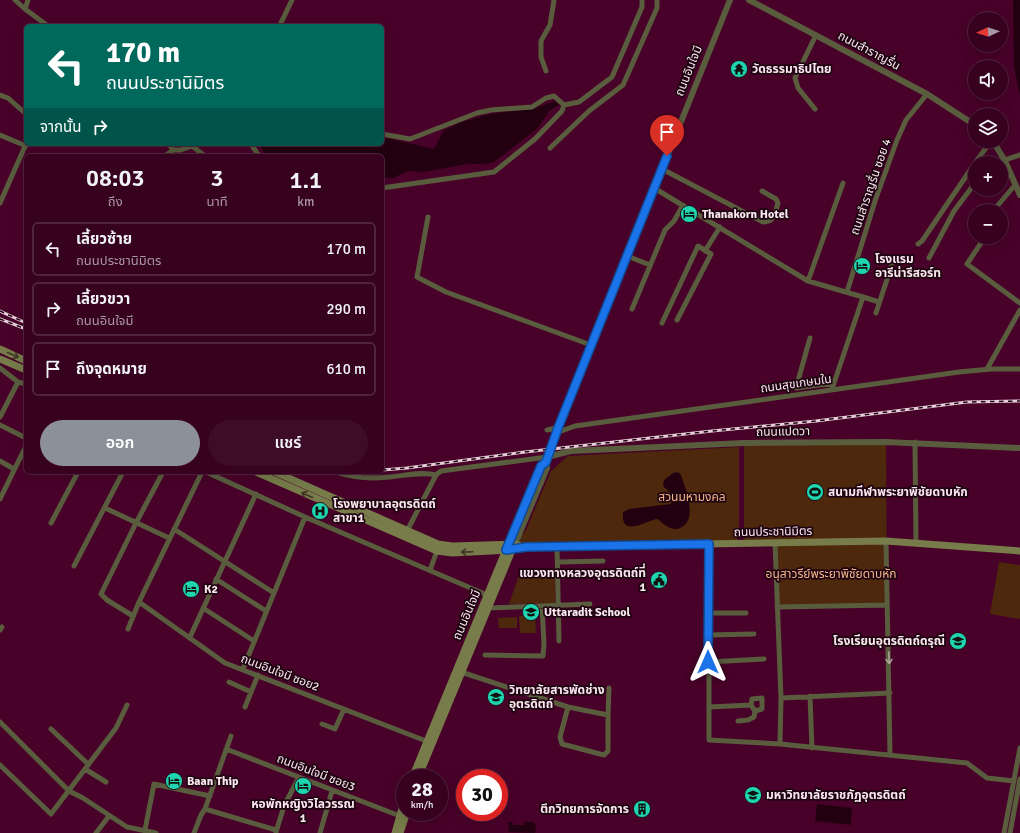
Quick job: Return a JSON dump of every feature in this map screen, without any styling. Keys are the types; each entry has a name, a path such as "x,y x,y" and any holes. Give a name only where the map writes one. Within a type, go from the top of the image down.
{"main road":[{"path":"0,350 24,360"},
{"path":"0,359 24,369"},
{"path":"261,474 437,551 447,553 510,547"},
{"path":"279,474 442,545 510,547"},
{"name":"ถนนประชานิมิตร","path":"510,547 886,541 916,542 1020,551"},
{"name":"ถนนอินใจมี","path":"485,607 487,595 510,547"},
{"name":"ถนนอินใจมี","path":"416,769 459,671 510,547"},
{"name":"ถนนอินใจมี","path":"421,769 429,742"},
{"path":"395,833 399,821"},
{"path":"400,833 404,821"}],"street":[{"path":"15,0 45,24"},
{"path":"25,8 28,0"},
{"path":"280,24 292,0"},
{"path":"546,71 541,57 541,41 550,25 554,0"},
{"path":"564,105 580,102 612,77 642,7 642,0"},
{"path":"550,148 589,111 623,85 657,8 657,0"},
{"name":"ถนนอินใจมี","path":"510,547 541,466 547,460 561,420 730,0"},
{"name":"ถนนสำราญรื่น","path":"749,0 927,94 968,119"},
{"path":"815,109 798,88 795,78 816,35"},
{"name":"ถนนสำราญรื่น ซอย 4","path":"847,292 875,201 897,140 906,120 927,94"},
{"path":"0,95 8,98 24,112"},
{"path":"384,134 410,139 477,113 491,110 532,107 546,98 554,96 564,105"},
{"path":"384,188 494,172 535,139 562,111 564,105"},
{"path":"0,135 24,144"},
{"path":"0,203 26,146"},
{"path":"170,146 173,150"},
{"path":"168,154 173,150 181,150 192,146 202,154"},
{"path":"980,156 987,148"},
{"path":"1008,158 1020,155"},
{"path":"1008,168 1020,195"},
{"path":"662,169 763,222 768,222 773,219 778,203 776,199 762,191"},
{"path":"918,244 922,241 968,173"},
{"path":"808,281 843,182"},
{"path":"999,204 1015,185"},
{"path":"654,188 808,281 879,302"},
{"path":"929,258 954,212 968,193"},
{"path":"632,309 665,230 674,221 683,205"},
{"path":"428,217 417,277 446,292 591,345"},
{"path":"706,251 720,227"},
{"path":"981,244 967,264 1020,303"},
{"path":"662,323 698,246 711,254 677,320"},
{"path":"627,256 650,265"},
{"path":"876,313 893,261"},
{"path":"832,389 863,297"},
{"path":"987,369 1020,310"},
{"path":"810,338 796,388 834,383"},
{"path":"9,374 13,365"},
{"path":"0,368 18,382 24,384"},
{"name":"ถนนสุขเกษมใน","path":"547,430 557,431 576,426 832,389 987,369 1020,369"},
{"path":"0,417 18,382"},
{"path":"561,420 564,424 576,426"},
{"path":"0,425 24,437"},
{"path":"914,442 916,542"},
{"name":"ถนนแปดวา","path":"557,455 571,451 651,446 744,443 914,442 1020,448"},
{"path":"550,449 552,453 557,455"},
{"path":"0,498 24,450"},
{"path":"407,531 436,475 441,471 455,468 547,460 557,455"},
{"path":"0,461 14,469"},
{"path":"345,474 359,477 386,477 427,473 436,475"},
{"path":"51,523 77,474"},
{"path":"74,566 122,474"},
{"path":"133,616 107,600 101,594 162,474"},
{"path":"128,629 169,538 201,474"},
{"path":"211,474 305,517 487,595"},
{"path":"190,637 256,494"},
{"path":"105,508 169,538"},
{"path":"243,669 305,517"},
{"path":"174,529 274,593"},
{"path":"886,541 890,755"},
{"path":"775,543 781,698 780,744"},
{"path":"709,544 709,740 780,744 967,764 987,778 1017,780"},
{"path":"557,547 559,562 559,641"},
{"path":"430,570 437,551"},
{"path":"559,562 603,560"},
{"path":"216,579 266,611"},
{"name":"ถนนอินใจมี ซอย2","path":"139,602 225,663 429,742"},
{"path":"485,607 590,604"},
{"path":"777,607 887,605"},
{"path":"485,655 543,656 544,644 542,606"},
{"path":"203,608 254,641"},
{"path":"708,613 746,613"},
{"path":"708,635 754,634"},
{"path":"708,662 764,659"},
{"path":"459,671 568,707 608,715"},
{"path":"245,707 258,675"},
{"path":"229,682 251,692"},
{"path":"568,707 560,737 562,744 604,755 608,751 609,688"},
{"path":"781,698 890,693"},
{"path":"810,696 812,748"},
{"path":"738,721 752,719 754,717 754,711 751,705 752,699 762,698 762,709 754,711"},
{"path":"0,765 51,814 116,728 127,705"},
{"path":"709,706 751,705"},
{"path":"322,724 335,729 344,709"},
{"path":"0,722 69,791 83,798 127,827 156,833"},
{"path":"51,729 86,766 106,782"},
{"path":"194,833 210,796 231,736"},
{"path":"1010,833 1020,748"},
{"name":"ถนนอินใจมี ซอย3","path":"226,749 396,815"},
{"path":"205,809 276,832 284,806 299,777"},
{"path":"1004,833 1017,780"},
{"path":"145,830 154,784 210,796"},
{"path":"320,833 332,791"},
{"path":"96,833 109,816"}],"green space":[{"name":"สนามกีฬาพระยาพิชัยดาบหัก","path":"886,442 887,605 777,607 775,543 744,544 744,443"},
{"name":"สวนมหามงคล","path":"739,447 739,537 734,544 515,544 526,530 551,471 568,456"},
{"path":"999,562 1020,565 1020,619 990,614"},
{"path":"555,573 555,603 509,604 519,575"},
{"path":"535,615 536,633 520,633 519,616"},
{"path":"517,617 517,628 499,628 498,618"}],"shaded area":[{"path":"1013,0 1020,0 1020,95 1014,66"},
{"path":"555,101 559,105 549,111 538,128 494,162 484,164 468,164 423,172 408,171 393,178 384,178 384,154 266,154 260,146 384,146 384,137 434,149 444,130 459,123 489,114 536,108"},
{"path":"678,472 681,475 690,505 688,520 684,526 674,529 658,519 636,526 630,527 626,525 623,520 623,512 629,509 671,504 672,494 663,486 664,480 673,473"},
{"path":"817,804 852,808 851,825 815,821"},
{"path":"525,821 533,822 536,825 535,833 509,832 508,822 512,822 513,825 524,825"}],"railway":[{"path":"0,311 24,322"},
{"path":"0,319 24,328"},
{"path":"384,470 525,452 816,421 967,402 1020,401"}],"place":[{"name":"วัดธรรมาธิปไตย","path":"739,69"},
{"name":"Thanakorn Hotel","path":"689,214"},
{"name":"โรงแรม อารีน่ารีสอร์ท","path":"862,266"},
{"name":"สนามกีฬาพระยาพิชัยดาบหัก","path":"815,492"},
{"name":"โรงพยาบาลอุตรดิตถ์ สาขา1","path":"320,511"},
{"name":"แขวงทางหลวงอุตรดิตถ์ที่ 1","path":"659,580"},
{"name":"K2","path":"191,589"},
{"name":"Uttaradit School","path":"531,612"},
{"name":"โรงเรียนอุตรดิตถ์ดรุณี","path":"958,641"},
{"name":"วิทยาลัยสารพัดช่าง อุตรดิตถ์","path":"496,697"},
{"name":"Baan Thip","path":"174,781"},
{"name":"หอพักหญิงวิไลวรรณ 1","path":"303,786"},
{"name":"มหาวิทยาลัยราชภัฏอุตรดิตถ์","path":"753,795"},
{"name":"ตึกวิทยการจัดการ","path":"642,809"}],"route":[{"path":"667,156 558,428 546,462 541,466 506,550 526,547 709,544 708,662"}],"park label":[{"name":"อนุสาวรีย์พระยาพิชัยดาบหัก","path":"831,574"}]}
